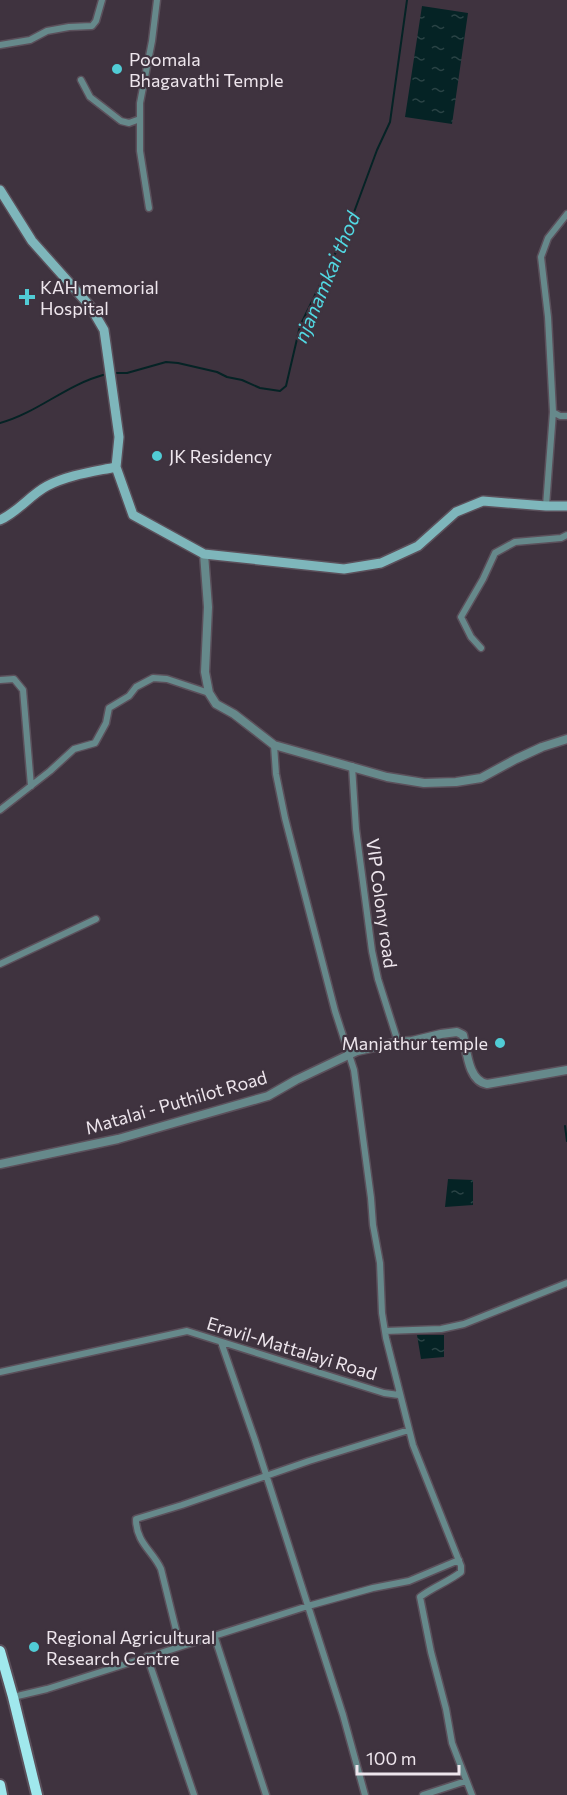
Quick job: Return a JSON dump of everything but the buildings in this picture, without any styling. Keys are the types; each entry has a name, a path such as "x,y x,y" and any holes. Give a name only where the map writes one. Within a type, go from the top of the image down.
{"highway":[{"path":"0,1651 38,1795"},
{"path":"0,1785 2,1795"}],"main road":[{"path":"0,190 32,242 90,306 104,330 119,437 116,467 133,515 204,554 344,569 381,563 418,546 456,512 483,501 567,506"},
{"path":"0,520 11,515 45,487 74,475 116,467"}],"street":[{"path":"0,45 30,40 47,31 92,26 96,21 102,0"},
{"path":"149,208 140,151 140,103 157,0"},
{"path":"81,80 90,97 121,121 129,123 140,119"},
{"path":"546,506 553,412 548,316 541,256 548,238 567,214"},
{"path":"553,412 560,416 567,416"},
{"path":"481,648 471,637 460,617 483,579 495,553 515,542 561,538 567,535"},
{"path":"204,554 208,607 205,672 209,693 216,704 234,714 274,745 407,782 424,783 456,782 481,778 525,755 567,739"},
{"path":"0,810 74,749 95,743 106,723 109,708 129,696 136,687 153,678 167,679 209,693"},
{"path":"0,680 15,679 23,690 31,786"},
{"path":"274,745 276,774 285,818 335,1011 354,1070 373,1225 381,1263 382,1313 399,1395 413,1445 459,1560 461,1572 449,1581 431,1588 420,1597 452,1743 472,1795"},
{"name":"VIP Colony road","path":"352,766 356,829 372,951 378,979 398,1042"},
{"path":"0,964 96,919"},
{"name":"Matalai - Puthilot Road","path":"0,1164 117,1139 268,1096 349,1054 398,1042 457,1032 463,1035 472,1071 475,1079 481,1083 487,1084 567,1070"},
{"path":"385,1331 441,1329 464,1324 567,1283"},
{"name":"Eravil-Mattalayi Road","path":"0,1372 187,1331 384,1393 399,1395"},
{"path":"221,1342 343,1715 365,1795"},
{"path":"180,1646 161,1569 142,1543 136,1519 309,1461 409,1431"},
{"path":"14,1697 47,1689 308,1606 373,1588 409,1581 459,1560"},
{"path":"214,1635 266,1795"},
{"path":"147,1656 194,1795"},
{"path":"423,1795 466,1781"}],"water":[{"path":"422,6 468,13 452,124 405,117"},
{"path":"448,1179 473,1180 473,1205 445,1207"},
{"path":"417,1335 444,1335 444,1357 421,1359"}],"waterway":[{"name":"njanamkai thod","path":"117,373 127,373 166,362 217,372 260,388 280,391 286,386 300,326 350,223 390,122 407,0"},
{"name":"njanamkai thod","path":"0,423 26,413 76,385 103,375"},
{"path":"565,1126 567,1141"}],"place":[{"name":"Poomala Bhagavathi Temple","path":"117,69"},
{"name":"KAH memorial Hospital","path":"27,297"},
{"name":"JK Residency","path":"157,456"},
{"name":"Manjathur temple","path":"500,1043"},
{"name":"Regional Agricultural Research Centre","path":"34,1647"}]}
